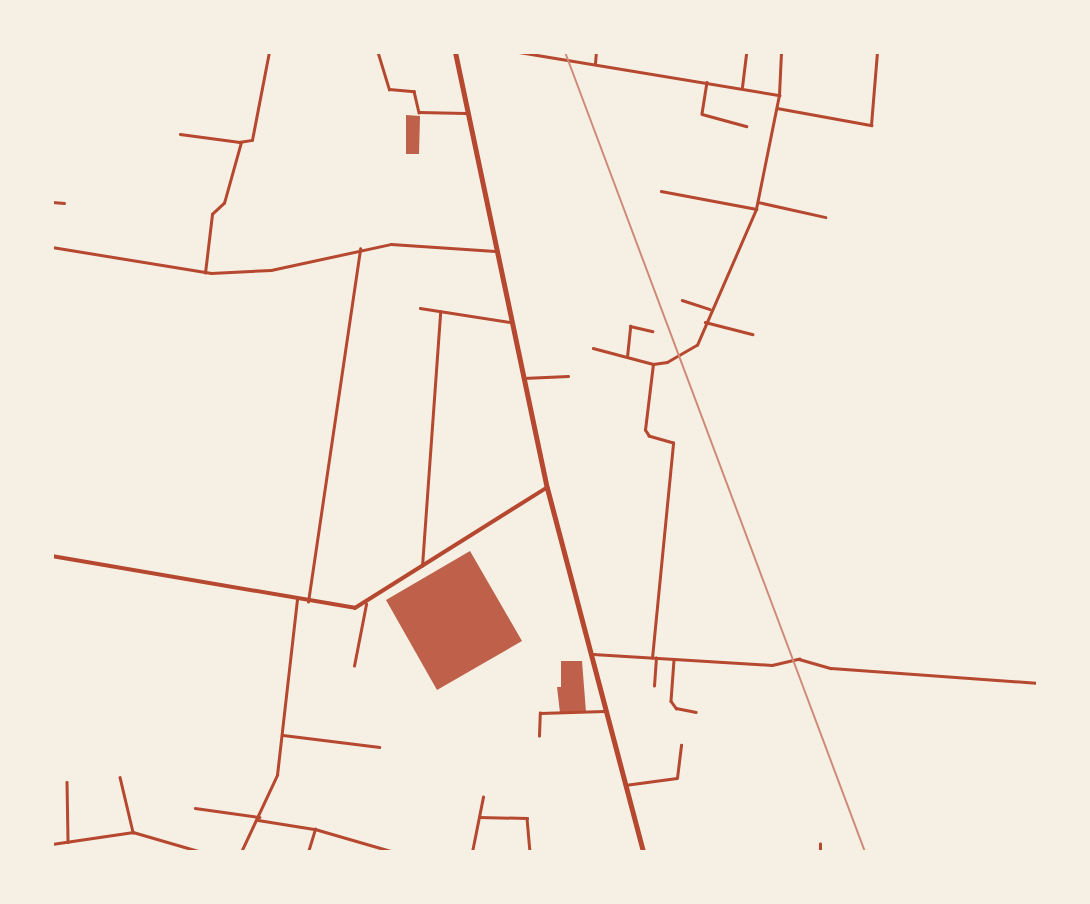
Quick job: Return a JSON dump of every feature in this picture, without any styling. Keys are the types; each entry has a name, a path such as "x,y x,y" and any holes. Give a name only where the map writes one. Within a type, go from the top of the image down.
{"highway":[{"path":"455,52 547,488 643,852"}],"street":[{"path":"180,134 241,142 254,136 269,52"},
{"path":"378,52 389,89 414,91 419,112 469,113"},
{"path":"519,52 779,95"},
{"path":"595,63 596,52"},
{"path":"742,88 746,52"},
{"path":"593,348 653,364 695,348 710,309 733,268 756,209 777,108 781,52"},
{"path":"777,108 871,125 877,52"},
{"path":"707,82 702,114 746,125"},
{"path":"205,273 212,214 224,204 241,142"},
{"path":"661,191 756,209"},
{"path":"52,202 64,203"},
{"path":"758,202 825,216"},
{"path":"52,247 205,273 271,270 360,249 414,244 496,251"},
{"path":"308,602 360,249"},
{"path":"682,300 710,309"},
{"path":"420,308 512,322"},
{"path":"422,566 440,312"},
{"path":"705,322 752,334"},
{"path":"627,357 630,326 652,331"},
{"path":"653,364 645,430 649,436 673,443 654,658 654,686"},
{"path":"523,378 568,376"},
{"path":"52,556 349,608 366,604 547,488"},
{"path":"242,852 275,780 283,735 297,599"},
{"path":"354,666 366,604"},
{"path":"590,654 772,665 799,659 831,668 1038,682"},
{"path":"674,659 671,701 676,708 696,712"},
{"path":"539,736 540,713 605,711"},
{"path":"283,735 379,747"},
{"path":"625,785 677,778 681,745"},
{"path":"120,777 133,832"},
{"path":"67,782 68,842"},
{"path":"472,852 483,797"},
{"path":"195,808 315,829 394,852"},
{"path":"479,817 527,818 530,852"},
{"path":"308,852 315,829"},
{"path":"52,844 133,832 202,852"},
{"path":"820,844 820,852"}],"building":[{"path":"406,115 420,116 419,154 406,154"},
{"path":"470,551 522,641 437,690 386,600"},
{"path":"561,661 582,661 586,712 560,713 557,687 561,687"}],"railway":[{"path":"565,52 865,852"}]}
